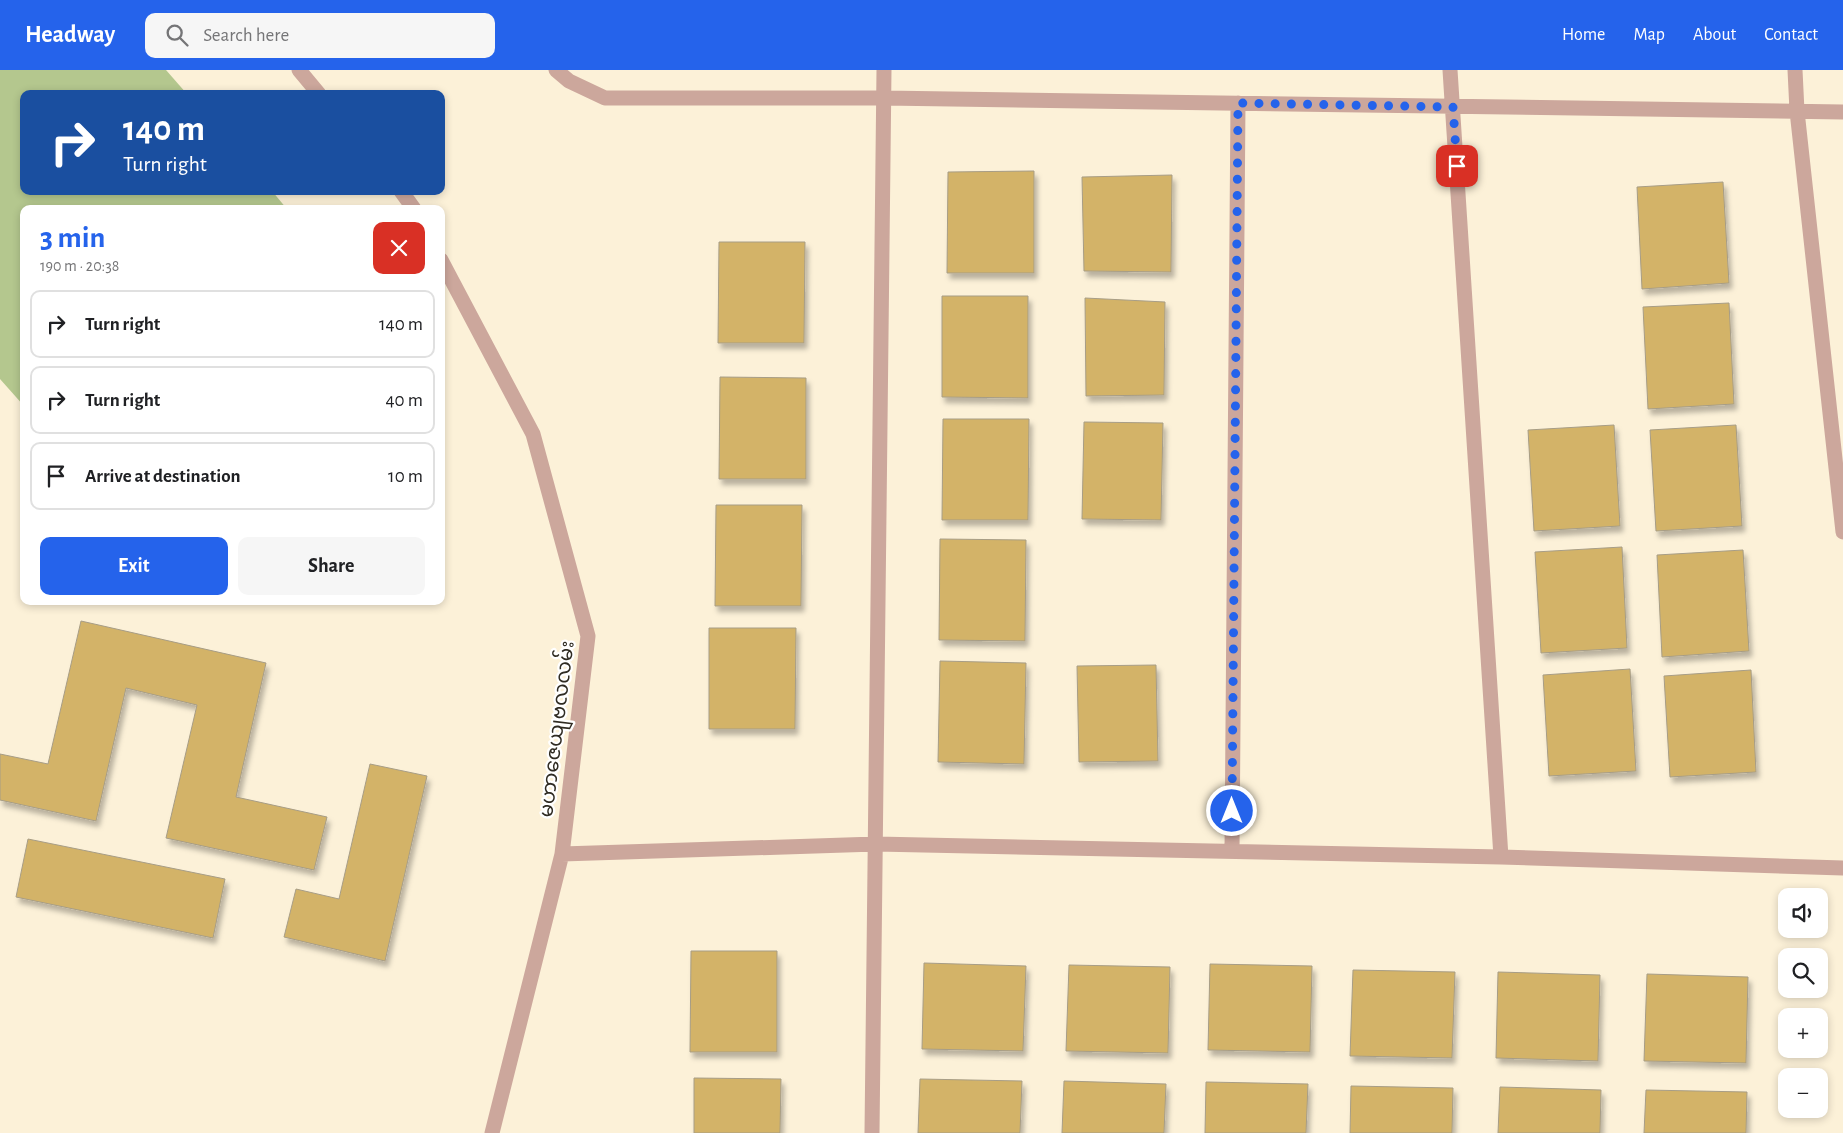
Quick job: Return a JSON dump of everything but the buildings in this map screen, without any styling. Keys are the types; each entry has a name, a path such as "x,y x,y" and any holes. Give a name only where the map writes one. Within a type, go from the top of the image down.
{"street":[{"path":"299,70 316,90"},
{"path":"556,70 569,82 605,98 884,98 1843,112"},
{"path":"872,1133 884,70"},
{"path":"1450,70 1501,857"},
{"path":"1795,70 1797,111 1843,532"},
{"path":"1232,850 1238,103"},
{"name":"မဟာဇေယျဗလလမ်း","path":"445,268 533,434 588,636 562,854 492,1133"},
{"path":"562,854 876,844 1232,850 1843,868"}],"green space":[{"path":"0,70 166,70 184,90 20,90 20,195 275,195 284,205 20,205 20,402 0,379"}],"route":[{"path":"1232,811 1238,103 1453,107 1457,166"}]}
